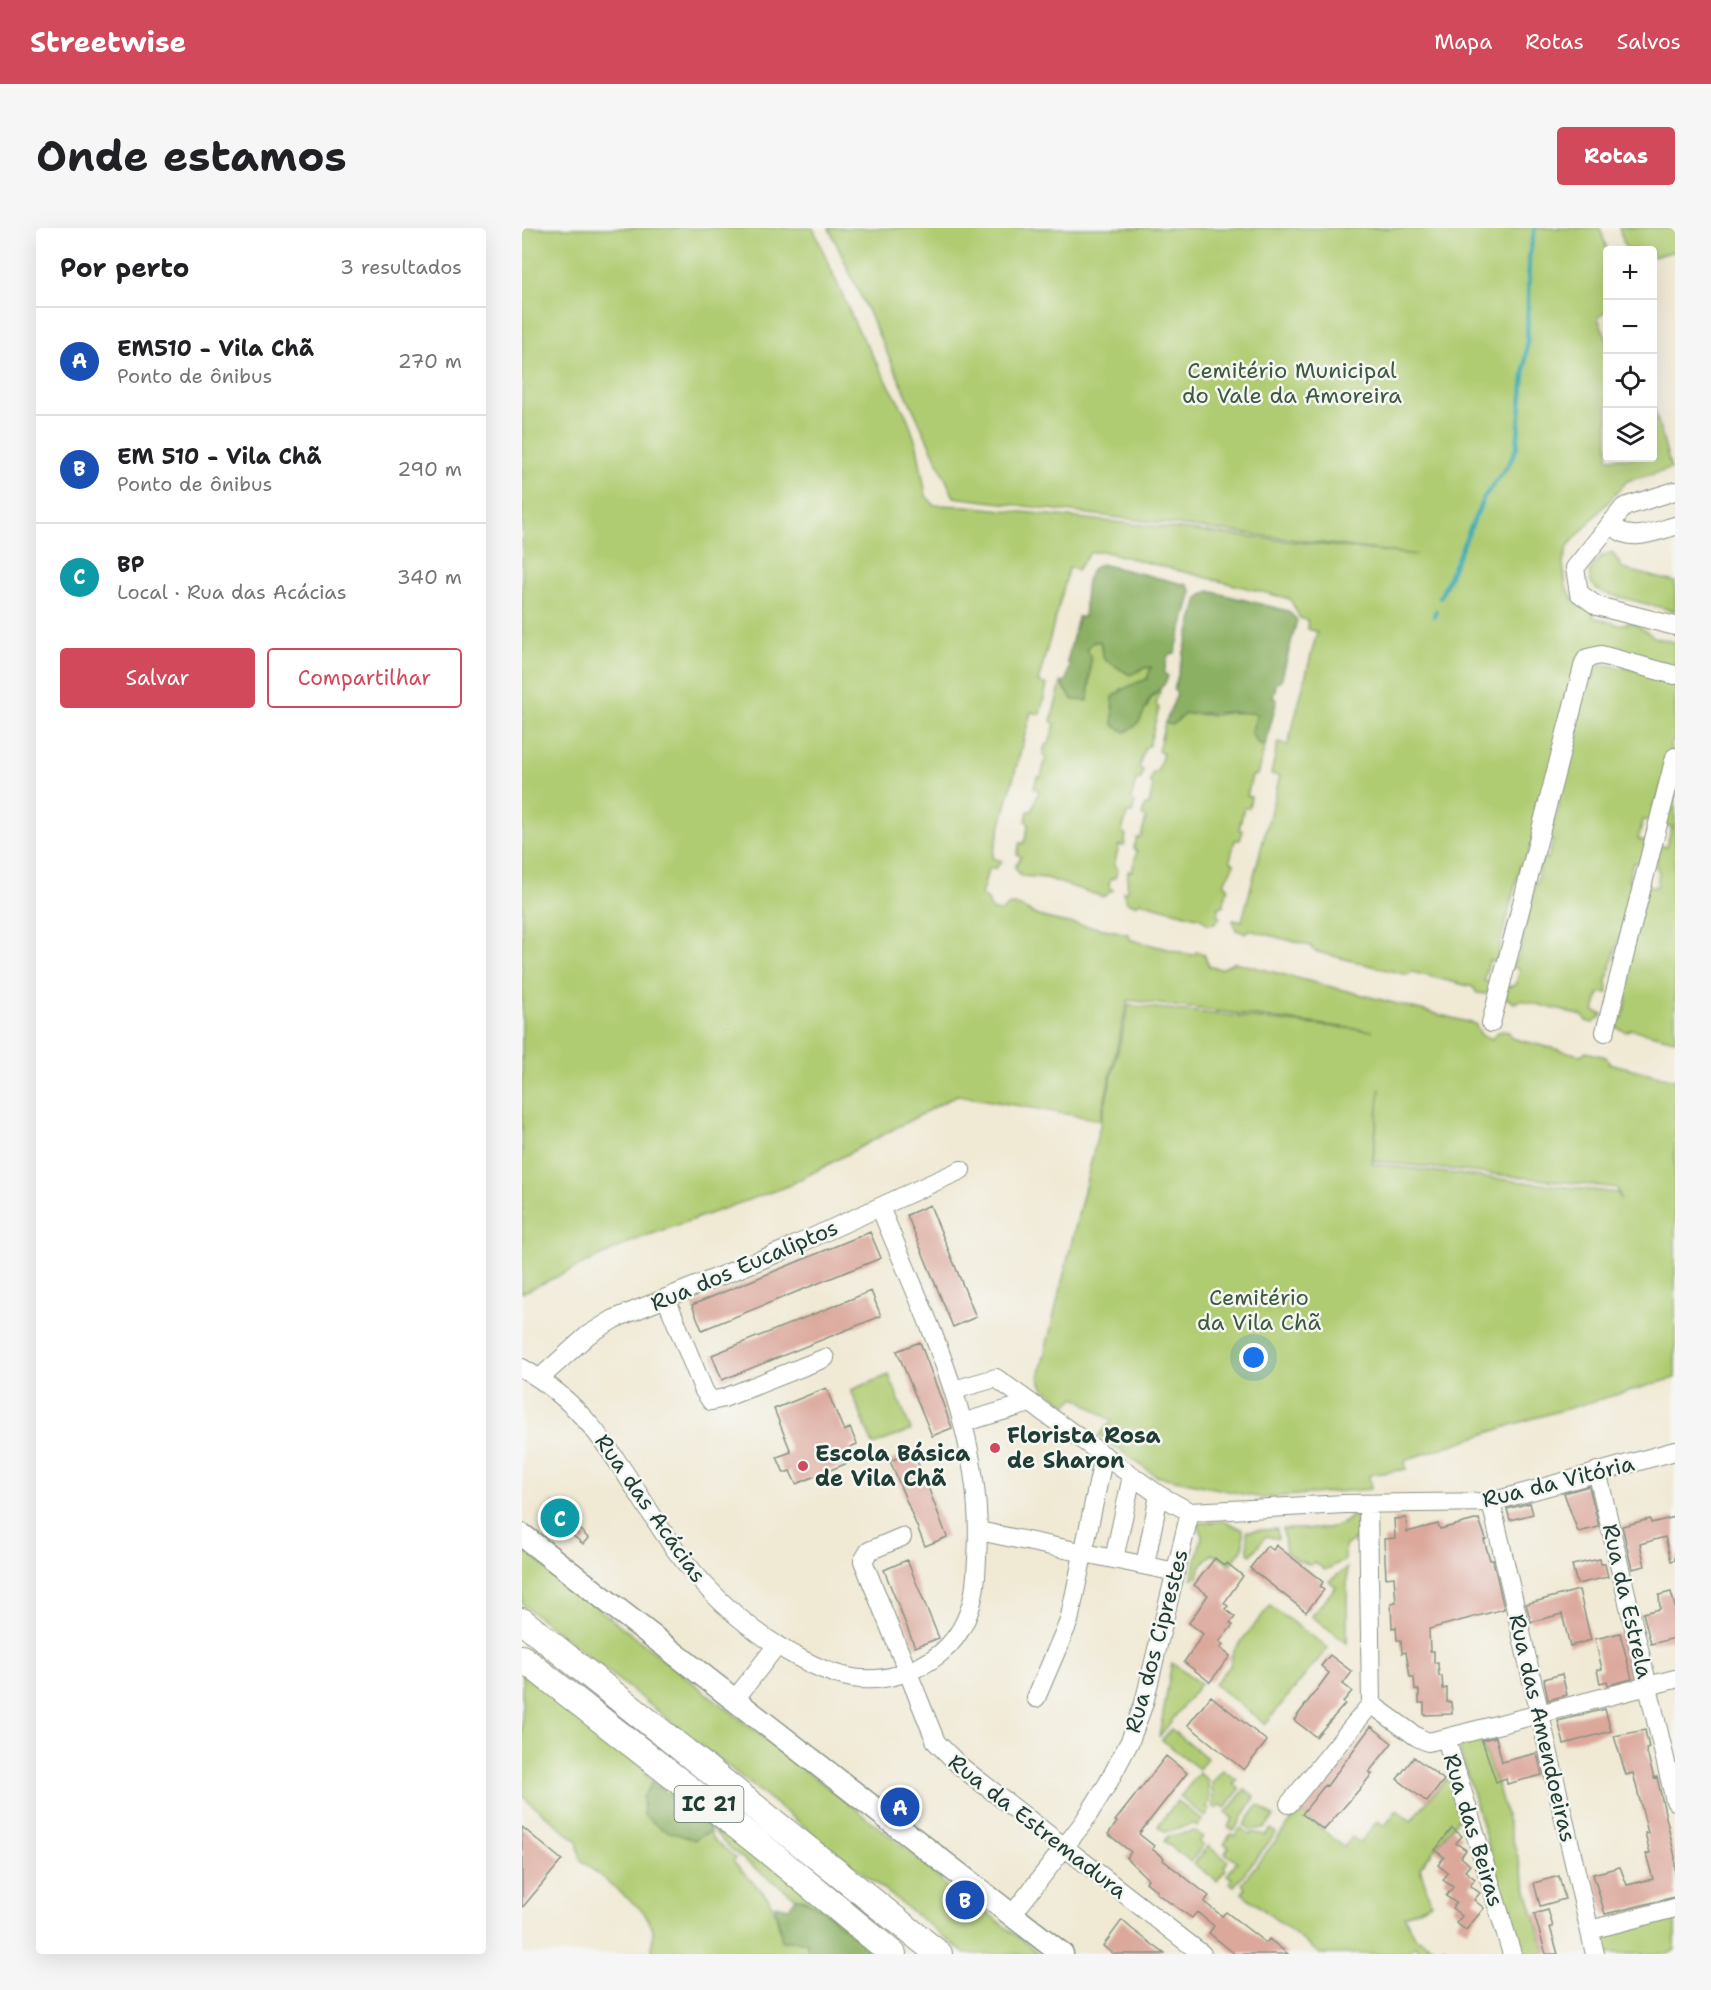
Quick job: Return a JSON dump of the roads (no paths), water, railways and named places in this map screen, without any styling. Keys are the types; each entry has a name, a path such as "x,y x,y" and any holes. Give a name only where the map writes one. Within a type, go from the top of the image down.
{"highway":[{"name":"IC 21","path":"522,1621 939,1954"},
{"name":"IC 21","path":"522,1658 748,1834 893,1954"}],"main road":[{"path":"522,1535 736,1698 1062,1954"}],"street":[{"path":"1675,491 1630,504 1619,513 1613,524 1607,526 1575,568 1579,592 1597,606 1675,626"},
{"path":"1613,524 1617,531 1632,536 1675,526"},
{"path":"1491,1023 1584,663 1587,658 1600,655 1675,675"},
{"path":"1605,1032 1675,757"},
{"name":"Rua dos Eucaliptos","path":"540,1378 601,1326 784,1250 961,1170"},
{"name":"Rua das Acácias","path":"522,1368 563,1395 587,1418 692,1571 730,1610 777,1645 823,1670 854,1680 874,1681 906,1673 939,1655 954,1640 966,1621 974,1599 979,1531 978,1498 965,1422 879,1207"},
{"path":"666,1298 704,1391 711,1401 825,1358"},
{"path":"954,1390 996,1378 1132,1476 1190,1512"},
{"path":"965,1422 1030,1403"},
{"name":"Rua da Vitória","path":"1190,1512 1345,1504 1491,1502 1675,1451"},
{"path":"1036,1698 1069,1621 1104,1455"},
{"name":"Rua da Estrela","path":"1597,1471 1675,1801"},
{"path":"1114,1558 1132,1476"},
{"path":"1145,1565 1160,1495"},
{"name":"Rua das Amendoeiras","path":"1491,1502 1595,1954"},
{"path":"1288,1804 1371,1704 1368,1505"},
{"name":"Rua dos Ciprestes","path":"1012,1915 1065,1847 1108,1783 1130,1741 1144,1703 1190,1512"},
{"path":"979,1531 1176,1572"},
{"name":"Rua da Estremadura","path":"902,1537 869,1551 863,1561 906,1673 936,1742 947,1755 1202,1954"},
{"path":"736,1698 777,1645"},
{"path":"1446,1738 1675,1680"},
{"name":"Rua das Beiras","path":"1371,1704 1417,1737 1428,1742 1446,1738 1512,1954"},
{"path":"1590,1930 1675,1908"}],"waterway":[{"path":"1440,598 1484,497 1509,464 1517,447 1527,344 1529,257 1535,228"},
{"path":"1434,616 1436,611"}],"place":[{"name":"Florista Rosa de Sharon","path":"995,1448"},
{"name":"Escola Básica de Vila Chã","path":"803,1466"},
{"name":"BP","path":"560,1518"},
{"name":"EM510 - Vila Chã","path":"900,1807"},
{"name":"EM 510 - Vila Chã","path":"965,1900"}],"park label":[{"name":"Cemitério Municipal do Vale da Amoreira","path":"1292,382"},
{"name":"Cemitério da Vila Chã","path":"1259,1310"}]}
